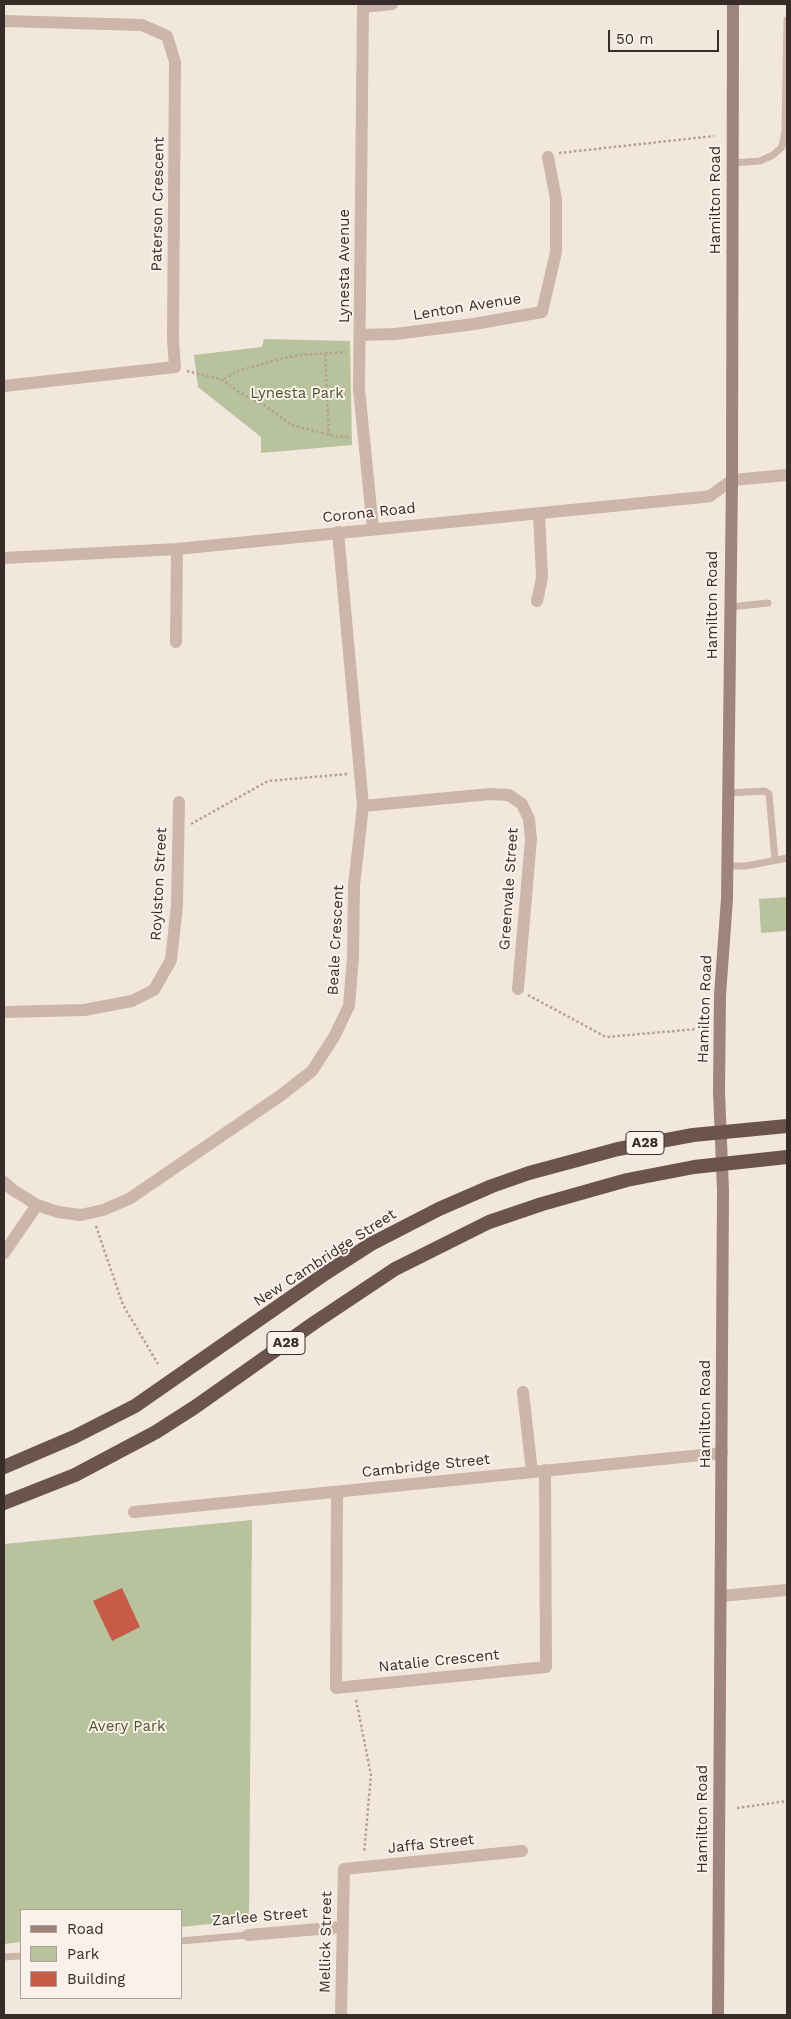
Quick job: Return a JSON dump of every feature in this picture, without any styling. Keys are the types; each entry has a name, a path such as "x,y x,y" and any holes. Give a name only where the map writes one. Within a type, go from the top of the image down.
{"highway":[{"name":"A28","path":"720,1132 787,1126"},
{"name":"New Cambridge Street","path":"4,1468 74,1437 135,1406 326,1273 371,1244 439,1209 492,1186 570,1161 648,1142 720,1132"},
{"name":"A28","path":"4,1503 76,1475 156,1432 395,1269 489,1222 558,1199 627,1180 694,1167 787,1157"}],"main road":[{"name":"Hamilton Road","path":"718,2015 723,1164 719,1092 720,995 727,899 732,480 734,4"}],"street":[{"path":"363,5 392,4"},
{"name":"Lynesta Avenue","path":"363,5 359,389 373,529"},
{"name":"Paterson Crescent","path":"4,20 142,25 167,36 175,62 173,339 175,367"},
{"name":"Lenton Avenue","path":"360,335 395,334 474,324 542,312 556,252 556,199 548,157"},
{"path":"4,386 175,367"},
{"path":"732,480 787,475"},
{"name":"Corona Road","path":"4,558 177,549 703,497 710,496 732,480"},
{"path":"537,601 542,578 539,513"},
{"name":"Beale Crescent","path":"4,1182 37,1205 58,1212 92,1213 130,1199 280,1096 312,1071 334,1037 349,1006 353,956 354,885 363,806 338,532"},
{"path":"176,642 177,549"},
{"name":"Greenvale Street","path":"363,806 490,794 509,795 522,804 529,819 531,840 518,989"},
{"name":"Roylston Street","path":"4,1012 84,1010 132,1001 154,990 171,960 177,905 179,802"},
{"path":"4,1253 37,1205"},
{"path":"523,1392 532,1472"},
{"name":"Cambridge Street","path":"134,1512 722,1453"},
{"name":"Natalie Crescent","path":"337,1492 336,1688 546,1667 545,1470"},
{"path":"721,1596 787,1590"},
{"name":"Jaffa Street","path":"344,1869 522,1851"},
{"name":"Mellick Street","path":"340,2015 344,1869"},
{"name":"Zarlee Street","path":"248,1935 342,1927"}],"lane":[{"path":"732,163 760,161 773,155 782,147 785,132 787,20"},
{"path":"730,607 768,603"},
{"path":"728,793 765,792 769,794 775,860"},
{"path":"727,866 746,866 787,858"},
{"name":"Zarlee Street","path":"182,1941 248,1935"},
{"path":"4,1957 20,1956"}],"path":[{"path":"548,157 556,153 714,136"},
{"path":"223,380 238,371 300,355 360,352"},
{"path":"325,353 330,435"},
{"path":"175,367 223,380 240,393 266,406 291,425 330,435 364,437"},
{"path":"178,832 268,781 361,773"},
{"path":"518,989 606,1037 697,1029"},
{"path":"92,1213 123,1305 158,1364"},
{"path":"355,1698 371,1775 364,1849"},
{"path":"737,1808 787,1801"}],"green space":[{"name":"Lynesta Park","path":"264,339 350,341 352,445 261,453 261,437 198,387 194,355 262,347"},
{"path":"787,897 787,931 761,933 759,899"},
{"name":"Avery Park","path":"252,1520 249,1920 182,1927 182,1909 20,1909 20,1942 4,1944 4,1544"}],"building":[{"path":"122,1588 140,1627 112,1641 93,1601"}]}
